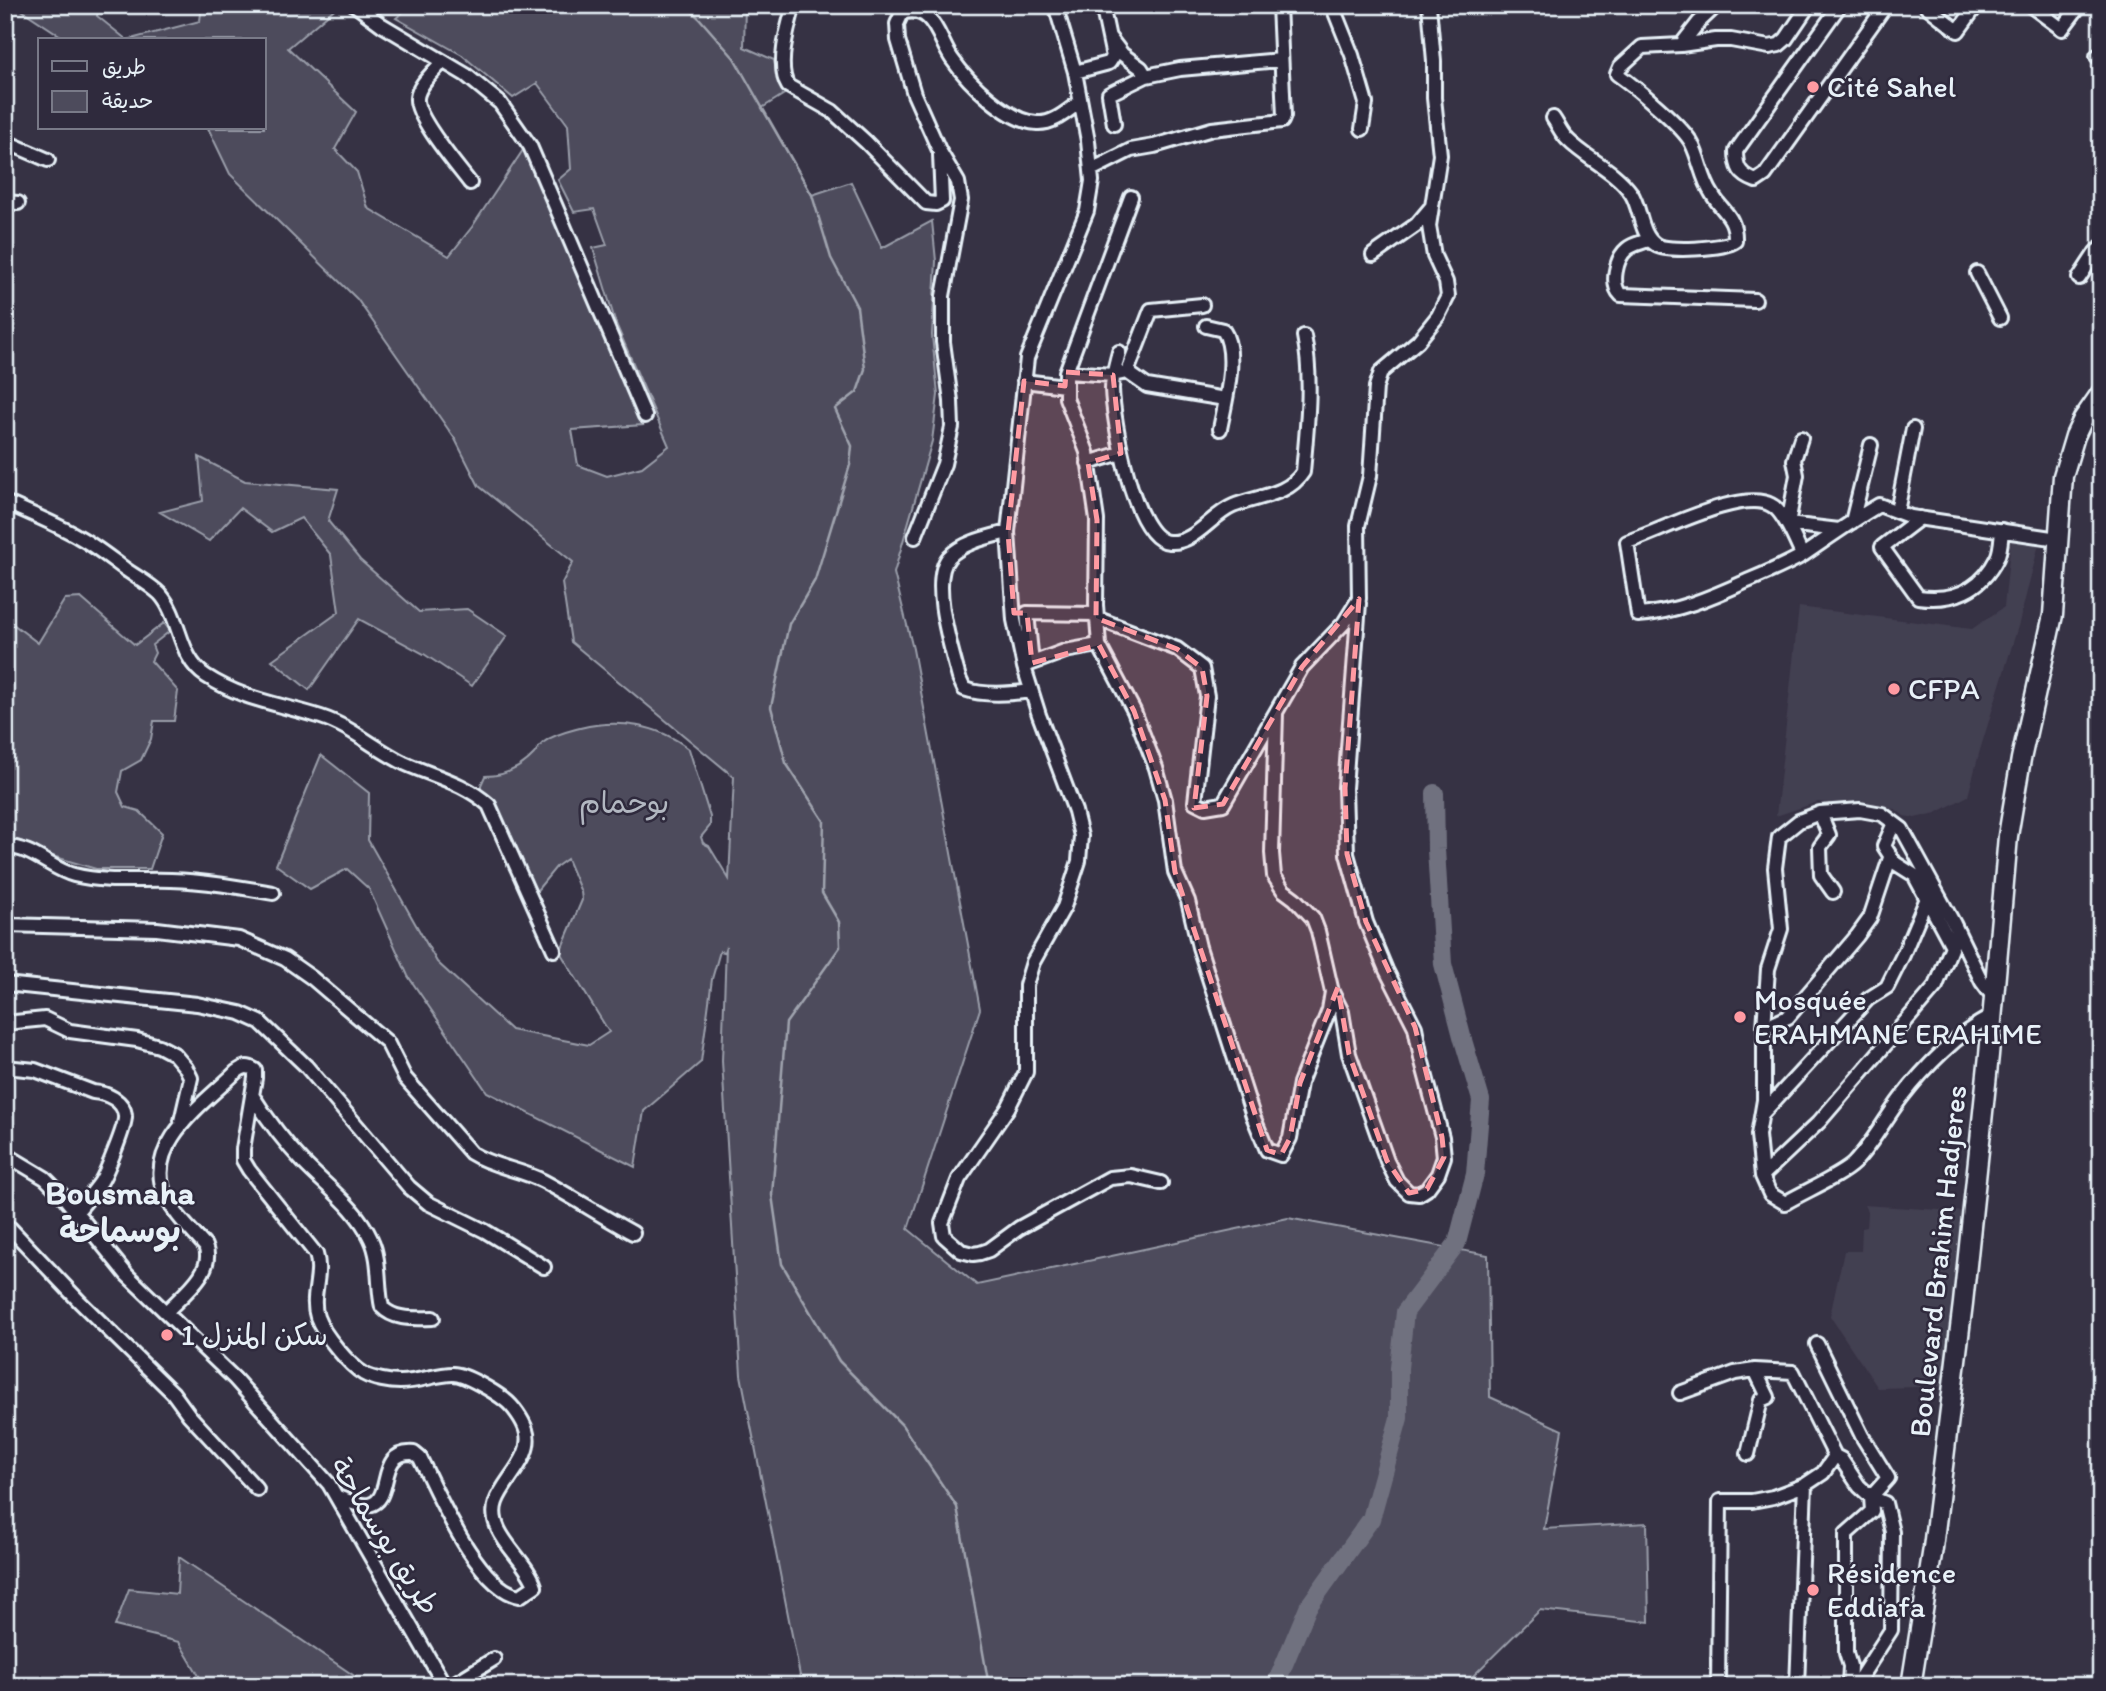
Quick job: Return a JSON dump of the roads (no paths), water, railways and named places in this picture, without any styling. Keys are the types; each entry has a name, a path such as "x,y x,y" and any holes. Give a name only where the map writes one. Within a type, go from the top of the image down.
{"main road":[{"name":"Boulevard Brahim Hadjeres","path":"1911,1686 1933,1548 1962,1316 2008,836 2023,748 2049,640 2056,587 2062,486 2069,454 2082,419 2101,393"},
{"path":"1920,1686 1942,1552 1970,1330 1992,1007 2031,761 2063,611 2074,482 2084,444 2101,413"}],"street":[{"path":"355,5 382,25 466,75 500,103 530,146 645,416"},
{"path":"794,5 786,34 783,70 783,79 788,86 832,111 926,203 936,204 942,201 939,150"},
{"path":"1055,5 1075,72 1092,181 1087,211 1027,358 1008,532 1031,691 1075,811 1081,835 1079,862 1064,907 1033,962 1026,985 1026,1072 1008,1108 959,1179 942,1223 944,1236 961,1251 980,1253 989,1250 1019,1228 1110,1178 1130,1176 1161,1183"},
{"path":"1091,170 1132,150 1212,129 1282,121 1284,106 1279,5"},
{"path":"1332,5 1352,55 1366,103 1362,129"},
{"path":"1276,713 1272,853 1274,876 1283,890 1313,918 1332,992 1342,1012 1349,1054 1387,1160 1397,1181 1409,1193 1419,1194 1427,1189 1438,1174 1444,1157 1442,1138 1415,1027 1386,970 1366,922 1347,854 1345,788 1359,599 1358,526 1370,476 1379,379 1381,372 1418,341 1444,307 1448,296 1446,282 1434,256 1429,226 1440,155 1429,5"},
{"path":"1681,45 1717,5"},
{"path":"1553,118 1567,139 1609,171 1630,192 1648,240 1660,248 1715,248 1729,245 1735,241 1732,220 1712,195 1692,142 1685,132 1617,74 1620,67 1642,47 1716,40 1769,47 1779,45 1810,5"},
{"path":"1840,5 1736,151 1736,163 1744,177 1756,181 1765,175 1886,5"},
{"path":"1924,5 1958,31 1978,5"},
{"path":"2030,5 2062,29 2080,5"},
{"path":"1075,72 1109,63 1113,57 1102,6"},
{"path":"915,537 944,464 952,427 943,342 943,296 961,200 958,182 939,150 914,94 898,40 897,24 902,13 911,10 921,12 930,20 952,59 980,90 1014,117 1038,123 1056,120 1080,102"},
{"path":"1109,37 1122,54 1141,68 1146,76"},
{"path":"1114,124 1109,94 1146,76 1180,69 1281,60"},
{"path":"442,62 420,89 417,105 444,150 470,183"},
{"path":"5,144 48,160"},
{"path":"1131,197 1066,372 1066,398 1087,452 1097,520 1096,616 1099,645 1134,711 1156,768 1165,800 1175,872 1188,901 1199,947 1253,1116 1267,1150 1281,1155 1290,1138 1300,1083 1329,1010 1332,992"},
{"path":"1373,255 1416,225 1433,205"},
{"path":"1648,240 1625,251 1619,263 1614,283 1621,295 1755,300"},
{"path":"2079,278 2101,248"},
{"path":"1977,273 2000,318"},
{"path":"1127,372 1151,310 1202,305"},
{"path":"1206,326 1223,330 1228,337 1231,354 1220,429"},
{"path":"1119,352 1112,388 1122,453 1138,510 1157,539 1167,542 1188,538 1228,508 1268,496 1299,479 1304,465 1309,383 1304,336"},
{"path":"1066,372 1113,375 1127,372 1147,386 1225,399"},
{"path":"1024,382 1065,386"},
{"path":"1897,512 1913,429"},
{"path":"1788,524 1797,475 1794,460 1801,438"},
{"path":"1852,522 1871,445"},
{"path":"1088,463 1122,453"},
{"path":"1802,555 1788,524 1772,505 1756,501 1731,503 1628,542 1638,615 1662,613 1708,598 1786,564 1802,555 1880,505 1920,518 2058,539"},
{"path":"5,502 79,536 159,593 169,607 191,659 202,673 219,684 259,701 321,717 346,727 403,762 463,786 476,794 489,805 554,950"},
{"path":"1920,518 1882,547 1918,597 1934,600 1962,594 1984,577 1998,556 2002,530"},
{"path":"1788,524 1839,530"},
{"path":"1008,532 975,540 949,557 942,572 942,604 964,689 975,693 1031,691"},
{"path":"1020,613 1096,616 1177,649 1202,668 1207,696 1195,802 1205,807 1223,804 1302,667 1344,623 1359,599"},
{"path":"1028,665 1065,650 1099,645"},
{"path":"1860,810 1882,814 1894,823 1902,829 1954,924 1992,1007 1919,1078 1852,1165 1785,1203 1770,1194 1762,1176 1758,1135 1764,1100 1764,1028 1768,969 1781,929 1775,868 1779,837 1799,821 1820,813 1860,810"},
{"path":"1820,813 1829,835 1820,847 1821,875 1833,892"},
{"path":"1762,1176 1819,1122 1936,986 1952,946 1914,875 1891,858 1884,846 1894,823"},
{"path":"5,847 27,852 57,869 89,878 170,880 231,885 273,893"},
{"path":"1764,1028 1788,1017 1857,936 1870,918 1891,858"},
{"path":"1760,1116 1868,999 1887,987 1927,898"},
{"path":"5,925 157,929 239,939 285,959 312,978 387,1042 405,1077 471,1153 482,1160 542,1180 633,1233"},
{"path":"5,984 197,1004 240,1013 260,1022 306,1066 409,1187 428,1203 485,1231 544,1267"},
{"path":"5,1023 45,1020 71,1031 159,1046 174,1055 191,1078 180,1124"},
{"path":"5,1067 35,1070 93,1093 103,1093 113,1097 122,1107 124,1124 106,1171 76,1213"},
{"path":"166,1312 201,1275 208,1262 208,1254 205,1246 166,1196 160,1181 161,1165 180,1124 244,1067 250,1067 255,1070 243,1160 316,1254 320,1264 315,1304 317,1317 325,1332 351,1363 366,1375 398,1383 455,1373 471,1380 506,1401 527,1431 526,1450 496,1501 494,1515 509,1548 532,1577 535,1586 520,1596 511,1594 486,1574 477,1564 420,1458 414,1453 397,1455 390,1464 379,1500 371,1505 337,1497"},
{"path":"252,1095 275,1129 303,1162 351,1209 366,1229 376,1254 382,1307 387,1313 402,1318 433,1318"},
{"name":"طريق بوسماحة","path":"5,1154 45,1178 127,1275 235,1379 330,1483 448,1686"},
{"path":"5,1226 10,1228 80,1302 173,1393 189,1415 257,1489"},
{"path":"1817,1344 1862,1436 1888,1478 1871,1497 1872,1511 1846,1534 1846,1653 1850,1666 1849,1686"},
{"path":"1680,1393 1735,1373 1755,1370 1793,1371 1835,1456 1842,1458 1859,1486 1871,1497 1885,1503 1892,1532 1891,1630 1856,1686"},
{"path":"1748,1454 1761,1401 1768,1396 1755,1370"},
{"path":"1718,1686 1720,1501 1752,1501 1773,1497 1805,1485 1824,1473 1835,1456"},
{"path":"1797,1686 1805,1485"},
{"path":"448,1686 494,1659"}],"waterway":[{"path":"685,5 734,58 812,195 831,258 857,307 865,369 857,392 835,409 852,446 850,465 815,580 789,624 771,707 786,763 824,821 822,893 839,922 840,947 786,1023 772,1195 782,1264 839,1361 902,1425 957,1507 989,1686"},
{"path":"1275,1686 1308,1607 1371,1519 1399,1418 1399,1368 1405,1312 1457,1243 1475,1174 1481,1100 1443,964 1435,793"}],"place":[{"name":"Cité Sahel","path":"1813,87"},
{"name":"CFPA","path":"1894,689"},
{"name":"Mosquée ERAHMANE ERAHIME","path":"1740,1017"},
{"name":"سكن المنزل 1","path":"167,1335"},
{"name":"Résidence Eddiafa","path":"1813,1590"}],"district":[{"name":"Bousmaha بوسماحة","path":"120,1211"}],"park label":[{"name":"بوحمام","path":"624,803"}]}
